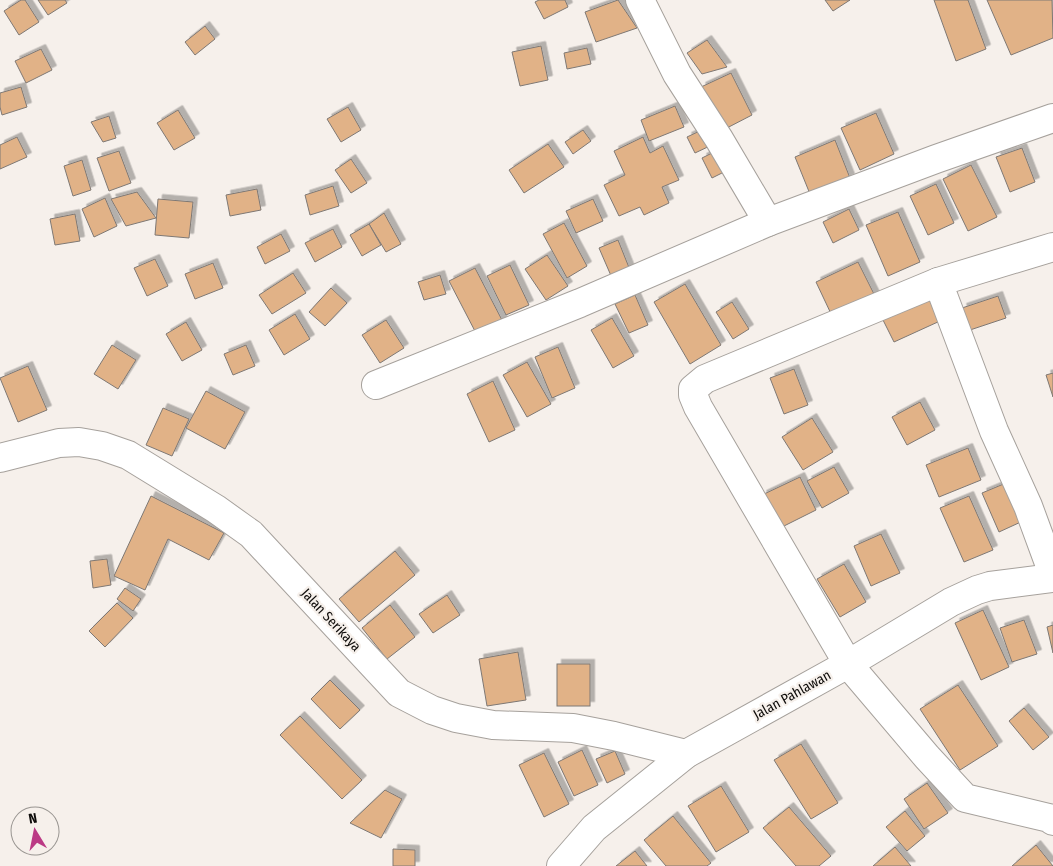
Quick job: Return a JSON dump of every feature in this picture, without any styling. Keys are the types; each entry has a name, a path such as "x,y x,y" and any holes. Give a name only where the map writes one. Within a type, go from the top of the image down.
{"main road":[{"path":"640,0 677,74 768,222"},
{"path":"376,385 580,303 768,222 936,159 1053,118"},
{"path":"1053,248 938,282 705,379 693,389 693,395 698,407 848,664 927,757 965,798 1049,818 1053,821"},
{"path":"938,282 994,431 1028,506 1053,576"},
{"name":"Jalan Serikaya","path":"0,458 59,443 79,442 102,446 128,455 216,508 251,534 399,693 432,710 456,718 493,725 573,728 686,754"},
{"name":"Jalan Pahlawan","path":"561,866 594,828 686,754 848,664 951,602 977,590 1000,584 1053,576"}],"building":[{"path":"21,0 25,0 39,22 19,35 4,11"},
{"path":"38,0 65,0 67,3 48,15"},
{"path":"539,0 565,0 568,7 544,19 535,2"},
{"path":"618,0 637,28 596,42 585,12"},
{"path":"825,0 850,0 833,11"},
{"path":"934,0 968,0 986,49 956,61"},
{"path":"987,0 1052,0 1053,38 1011,55"},
{"path":"205,26 215,39 195,55 185,42"},
{"path":"707,40 727,67 702,74 687,53"},
{"path":"541,46 548,80 520,86 512,52"},
{"path":"587,48 591,64 567,69 564,53"},
{"path":"41,49 52,70 26,83 15,61"},
{"path":"731,73 752,115 723,130 701,87"},
{"path":"21,87 27,107 2,115 0,93"},
{"path":"675,106 684,127 649,141 641,120"},
{"path":"348,107 361,130 341,142 327,119"},
{"path":"178,110 195,138 174,150 157,123"},
{"path":"876,113 894,154 860,170 841,128"},
{"path":"109,116 116,138 103,142 91,122"},
{"path":"706,128 714,144 695,153 687,137"},
{"path":"583,130 591,141 573,154 565,142"},
{"path":"17,137 27,157 0,169 0,145"},
{"path":"643,137 650,153 663,146 679,180 662,187 669,203 644,215 640,207 619,216 604,185 625,175 614,151"},
{"path":"835,140 850,178 810,194 795,157"},
{"path":"548,144 564,167 524,193 509,170"},
{"path":"1022,148 1035,182 1010,192 996,157"},
{"path":"718,150 728,170 712,178 702,158"},
{"path":"119,151 131,183 109,191 97,158"},
{"path":"351,159 367,183 351,193 335,170"},
{"path":"82,160 91,190 73,196 64,166"},
{"path":"971,165 997,217 968,231 943,179"},
{"path":"936,184 954,223 928,235 910,196"},
{"path":"333,186 339,206 310,215 305,195"},
{"path":"257,189 261,210 230,216 226,195"},
{"path":"137,192 156,218 126,226 111,199"},
{"path":"105,198 117,226 94,237 82,209"},
{"path":"158,199 193,202 189,238 155,235"},
{"path":"593,199 603,221 576,233 566,211"},
{"path":"849,209 859,230 833,243 823,222"},
{"path":"898,212 920,262 888,276 866,225"},
{"path":"384,213 401,244 386,252 369,224"},
{"path":"75,214 80,241 55,245 50,219"},
{"path":"564,223 587,266 567,278 543,234"},
{"path":"369,224 381,245 362,256 350,235"},
{"path":"333,229 342,247 315,262 305,243"},
{"path":"281,234 290,251 265,264 257,247"},
{"path":"618,240 630,270 612,278 599,248"},
{"path":"547,255 568,286 546,300 525,269"},
{"path":"155,259 168,286 147,296 134,268"},
{"path":"858,262 876,298 833,318 816,282"},
{"path":"213,263 223,288 195,299 185,274"},
{"path":"510,265 529,305 506,315 487,276"},
{"path":"475,268 503,322 477,335 449,281"},
{"path":"293,273 306,293 272,314 259,295"},
{"path":"440,275 446,294 424,300 418,282"},
{"path":"685,284 721,345 690,364 654,302"},
{"path":"331,288 347,303 325,326 309,312"},
{"path":"635,295 648,325 629,333 615,304"},
{"path":"998,296 1006,318 970,330 962,308"},
{"path":"929,299 940,321 894,342 883,320"},
{"path":"732,302 749,329 733,339 716,312"},
{"path":"295,314 310,339 284,355 269,330"},
{"path":"612,318 634,356 613,368 591,330"},
{"path":"386,320 404,348 380,363 362,335"},
{"path":"186,322 202,350 182,361 166,334"},
{"path":"112,345 136,360 118,389 94,374"},
{"path":"246,345 255,366 233,375 224,354"},
{"path":"558,347 575,388 552,398 535,357"},
{"path":"527,362 551,404 527,417 503,375"},
{"path":"28,366 47,410 18,422 0,378"},
{"path":"794,369 808,405 784,414 770,378"},
{"path":"1053,373 1053,397 1046,375"},
{"path":"493,381 515,430 489,442 467,394"},
{"path":"206,391 245,412 225,449 186,428"},
{"path":"920,402 935,430 907,445 892,417"},
{"path":"163,408 189,419 172,456 146,445"},
{"path":"812,418 833,452 803,470 782,437"},
{"path":"968,448 981,480 939,497 926,465"},
{"path":"834,467 849,493 822,508 807,481"},
{"path":"800,477 816,510 778,529 762,495"},
{"path":"1006,483 1023,521 999,532 982,493"},
{"path":"151,496 224,533 209,560 168,539 145,590 114,576"},
{"path":"969,496 993,550 964,562 940,508"},
{"path":"881,534 900,573 871,586 854,546"},
{"path":"395,551 415,575 359,622 339,599"},
{"path":"107,559 111,585 93,588 90,561"},
{"path":"844,564 866,602 840,617 817,579"},
{"path":"125,588 141,599 133,611 117,599"},
{"path":"447,595 460,615 433,633 419,614"},
{"path":"117,603 133,618 105,647 89,631"},
{"path":"390,605 415,637 387,659 362,628"},
{"path":"983,610 1009,667 981,680 955,623"},
{"path":"1024,620 1037,654 1012,662 1000,628"},
{"path":"1053,625 1053,653 1047,627"},
{"path":"518,652 526,700 487,706 479,659"},
{"path":"557,664 590,664 590,706 557,706"},
{"path":"330,680 360,710 340,729 311,699"},
{"path":"958,685 998,746 960,770 920,709"},
{"path":"1024,708 1049,737 1033,750 1009,721"},
{"path":"300,716 362,780 342,799 280,735"},
{"path":"801,744 838,803 811,819 774,760"},
{"path":"582,750 598,785 574,796 558,762"},
{"path":"615,751 625,774 607,783 596,759"},
{"path":"544,753 569,804 544,817 519,765"},
{"path":"927,783 948,813 924,829 904,799"},
{"path":"721,786 749,832 716,852 688,806"},
{"path":"385,790 402,799 381,838 350,823"},
{"path":"789,807 831,856 819,866 796,866 763,828"},
{"path":"905,811 925,836 907,851 886,827"},
{"path":"673,816 711,863 707,866 666,866 644,840"},
{"path":"1036,845 1053,866 1012,866"},
{"path":"895,847 911,866 873,866"},
{"path":"393,849 415,850 415,866 393,866"},
{"path":"635,851 647,866 616,866"}]}
